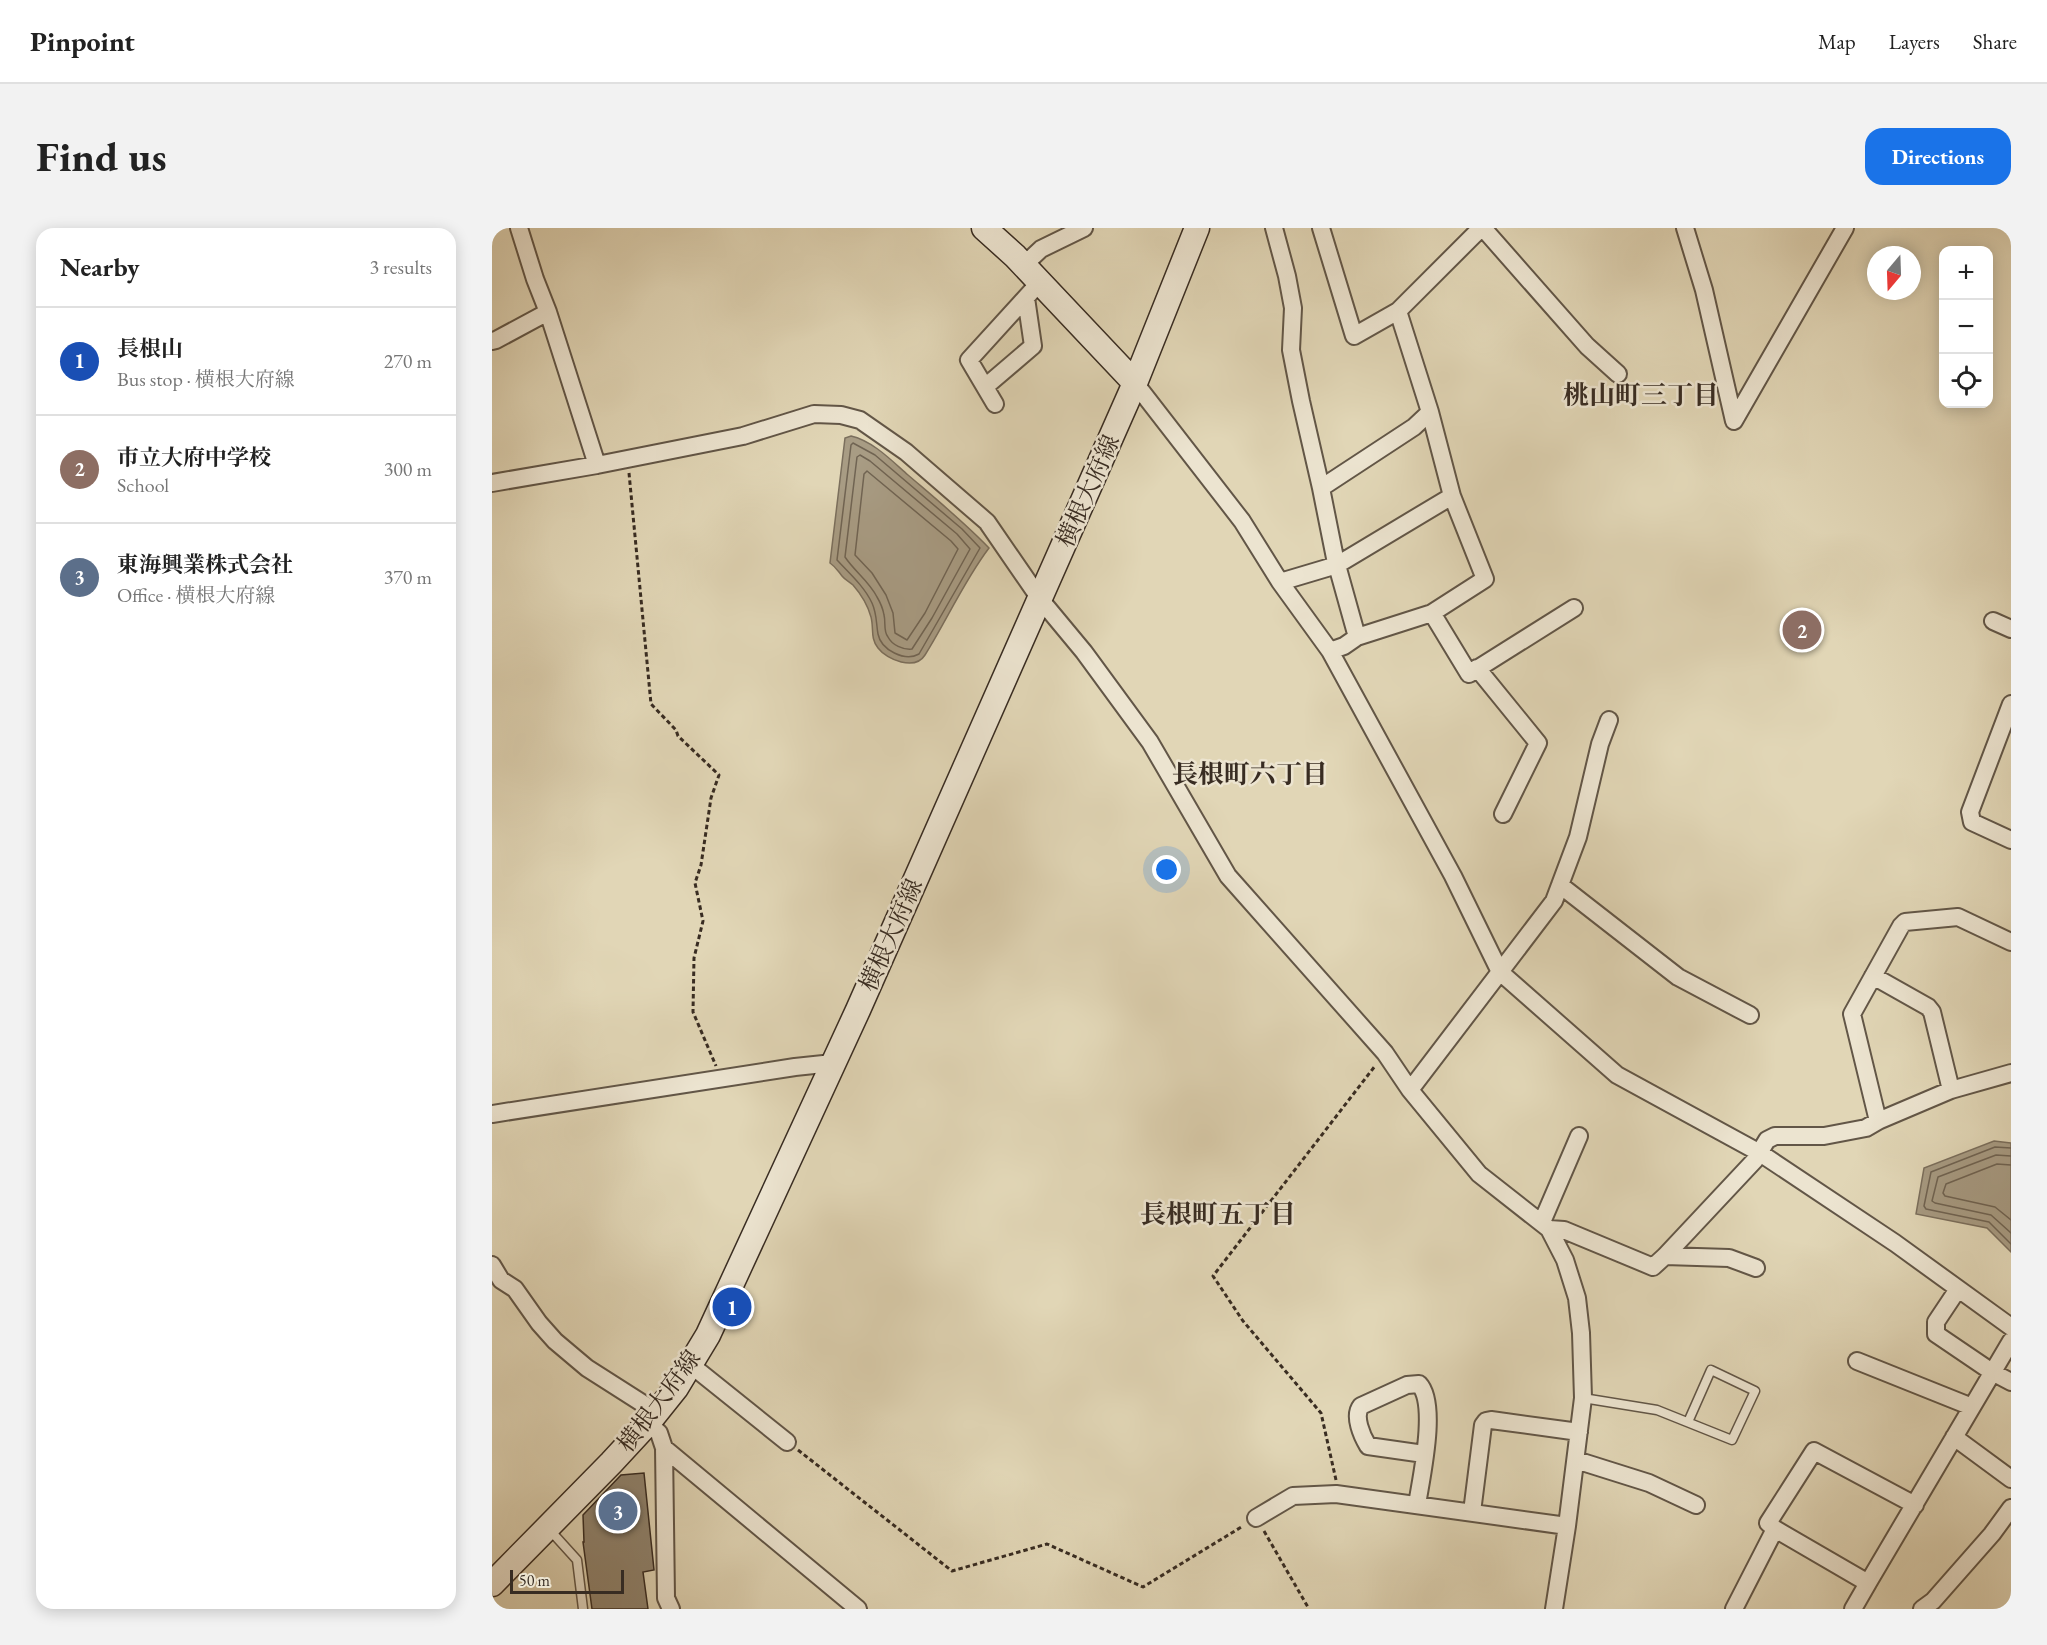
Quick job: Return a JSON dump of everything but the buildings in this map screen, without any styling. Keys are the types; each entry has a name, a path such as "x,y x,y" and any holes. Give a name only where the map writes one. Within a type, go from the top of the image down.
{"main road":[{"name":"横根大府線","path":"492,1584 652,1417 691,1365 708,1335 858,1010 1040,599 1135,383 1197,228"},
{"path":"991,230 1024,265 1033,290 1135,383"}],"street":[{"path":"519,228 597,465"},
{"path":"1024,265 1041,249 1084,228"},
{"path":"1274,228 1293,308 1292,350 1295,370 1337,566 1357,637"},
{"path":"1321,228 1354,336 1398,310 1482,228 1587,346 1618,374"},
{"path":"1685,228 1704,290 1734,421 1845,228"},
{"path":"995,404 969,360 1033,290"},
{"path":"985,387 1033,346 1033,290"},
{"path":"1330,651 1344,646 1357,637 1432,613 1485,579 1452,496 1430,412 1398,310"},
{"path":"492,341 548,312"},
{"path":"1135,383 1242,521 1280,582 1330,651 1453,876 1500,972 1617,1075 1760,1153 1895,1243 2011,1327"},
{"path":"1322,488 1414,427 1430,412"},
{"path":"492,483 743,436 814,414 841,415 860,420 906,452 987,522 1040,599 1084,652 1150,742 1228,876 1385,1053 1410,1090 1479,1174 1545,1226 1565,1260 1577,1298 1581,1333 1583,1398 1554,1609"},
{"path":"1280,582 1337,566 1452,496"},
{"path":"1432,613 1469,674 1574,608"},
{"path":"1992,621 2011,629"},
{"path":"1477,668 1538,743 1503,814"},
{"path":"2011,704 2006,730 1970,812 1972,822 2011,840"},
{"path":"1410,1090 1554,901 1578,837 1600,744 1609,720"},
{"path":"1560,885 1678,977 1750,1015"},
{"path":"1878,1121 1852,1014 1901,926 1905,922 1958,917 2011,942"},
{"path":"1873,976 1928,1006 1932,1012 1952,1090"},
{"path":"492,1114 795,1067 832,1064"},
{"path":"1545,1226 1564,1230 1653,1267 1755,1160 1767,1140 1775,1136 1824,1136 1866,1128 1952,1090 2011,1073"},
{"path":"1545,1226 1579,1136"},
{"path":"1665,1256 1729,1258 1756,1268"},
{"path":"492,1265 501,1280 515,1289 555,1341 652,1417 664,1448 666,1598 671,1609"},
{"path":"1958,1289 1936,1322 1936,1335 2011,1382"},
{"path":"1853,1609 2011,1341"},
{"path":"1857,1361 1972,1407"},
{"path":"691,1365 788,1442"},
{"path":"1417,1505 1429,1419 1423,1388 1419,1384 1407,1385 1361,1406 1358,1410 1357,1416 1368,1446 1424,1454"},
{"path":"1472,1512 1486,1421 1579,1432"},
{"path":"1954,1437 2011,1479"},
{"path":"664,1448 858,1609"},
{"path":"1868,1582 1768,1523 1814,1451 1915,1505"},
{"path":"1576,1460 1649,1483 1696,1505"},
{"path":"1256,1518 1293,1496 1336,1494 1567,1526"},
{"path":"1922,1609 1933,1601 1992,1534 2011,1508"},
{"path":"1734,1609 1775,1529"}],"lane":[{"path":"1583,1398 1657,1410 1732,1440 1755,1391 1711,1370 1688,1422"},
{"path":"548,1528 577,1560 583,1609"}],"path":[{"path":"628,459 651,704 676,730 678,736 719,775 711,798 701,865 695,883 704,921 694,958 693,1012 713,1054 721,1079"},
{"path":"1336,1494 1337,1485 1321,1413 1243,1321 1213,1276 1385,1053"},
{"path":"788,1442 952,1571 1047,1544 1143,1587 1256,1518 1309,1609"}],"water":[{"path":"851,436 867,442 882,452 989,548 925,655 915,662 894,660 878,648 873,637 871,617 864,600 853,585 830,563 845,438"},
{"path":"1994,1141 2011,1143 2011,1252 1987,1228 1916,1214 1924,1168"}],"place":[{"name":"市立大府中学校","path":"1802,630"},
{"name":"長根山","path":"732,1307"},
{"name":"東海興業株式会社","path":"618,1511"}],"district":[{"name":"桃山町三丁目","path":"1641,395"},
{"name":"長根町六丁目","path":"1250,774"},
{"name":"長根町五丁目","path":"1218,1214"}]}
